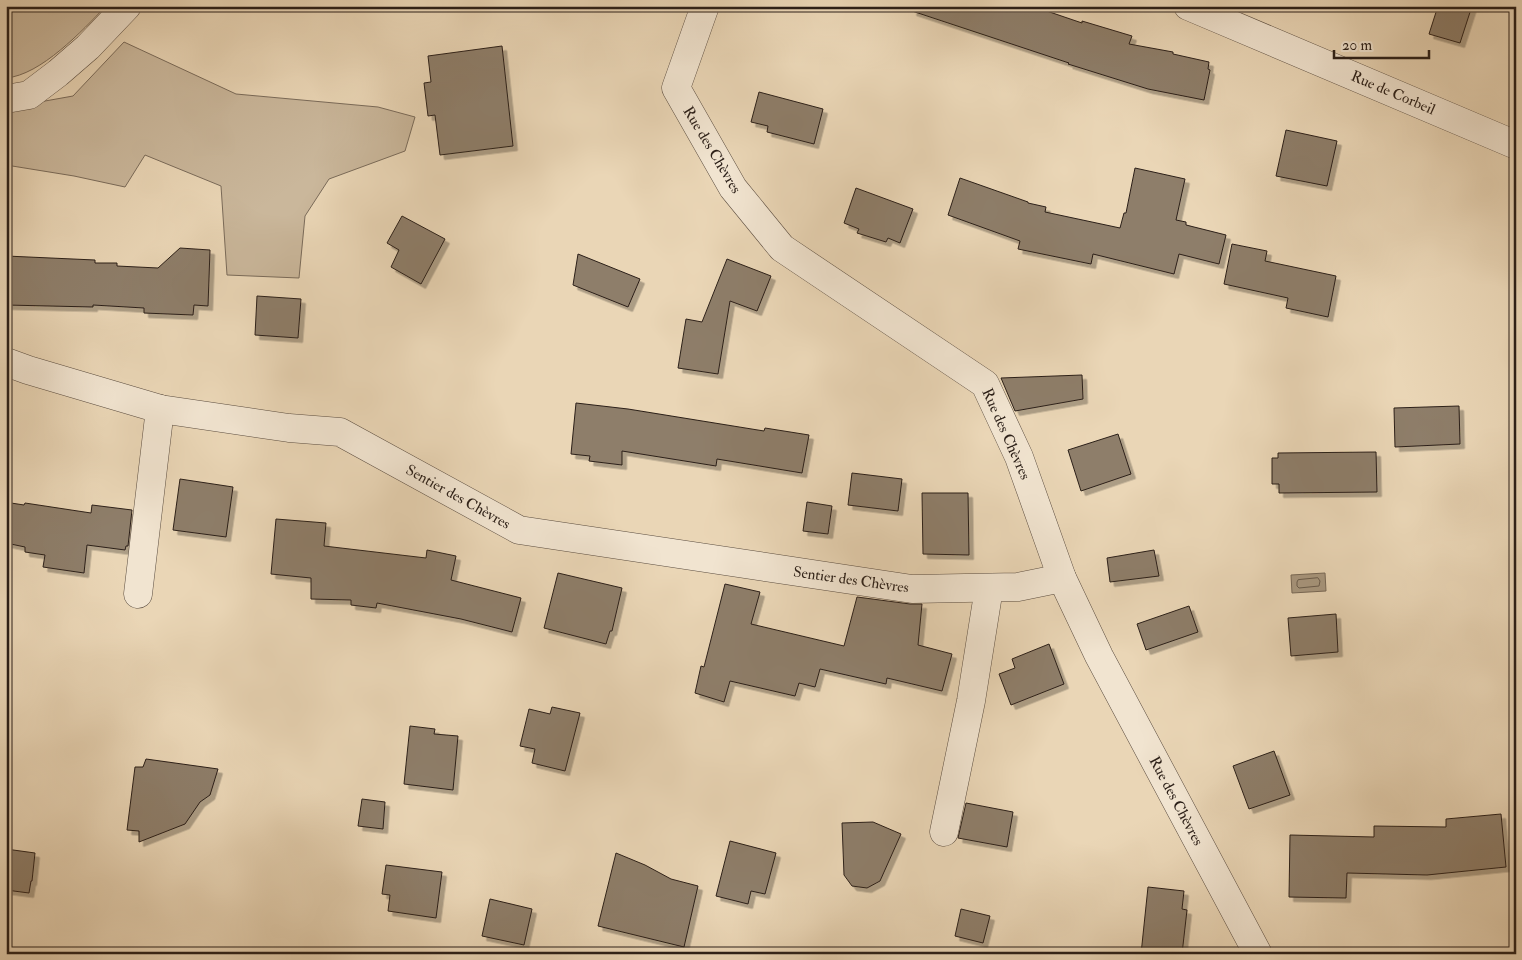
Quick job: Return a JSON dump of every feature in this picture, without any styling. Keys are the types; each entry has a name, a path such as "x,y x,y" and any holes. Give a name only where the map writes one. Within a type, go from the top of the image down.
{"street":[{"path":"6,99 30,95 88,47 127,6"},
{"name":"Rue des Chèvres","path":"706,6 676,88 733,188 782,248 985,384 1019,457 1062,578 1099,656 1258,954"},
{"name":"Rue de Corbeil","path":"1188,6 1516,145"},
{"name":"Sentier des Chèvres","path":"12,370 160,409 289,428 340,432 519,530 912,589 1018,587 1062,578"},
{"path":"138,594 160,409"},
{"path":"944,832 971,701 989,588"}],"shaded area":[{"path":"6,6 106,6 73,39 47,60 33,69 6,78"},
{"path":"124,42 236,94 378,107 415,117 405,151 329,179 305,216 299,278 227,275 221,186 145,155 125,187 74,176 6,165 6,108 73,96"}],"water":[{"path":"1325,573 1326,591 1292,593 1291,575"}],"building":[{"path":"913,6 1032,6 1082,23 1082,21 1132,36 1129,44 1173,52 1173,54 1209,62 1208,69 1210,70 1204,100 1148,89 1068,64 912,11"},
{"path":"1438,6 1472,6 1460,43 1429,34"},
{"path":"502,46 513,146 440,155 435,115 428,116 424,83 431,82 428,56"},
{"path":"759,92 823,109 814,144 767,132 768,126 751,122"},
{"path":"1286,130 1337,141 1327,186 1276,176"},
{"path":"1135,168 1185,179 1176,220 1186,222 1186,225 1226,235 1219,264 1179,254 1174,274 1093,254 1091,264 1018,249 1020,241 948,215 960,178 1028,203 1046,207 1045,212 1120,228 1124,213 1126,213"},
{"path":"856,188 913,209 900,243 888,238 886,242 857,233 859,229 844,223"},
{"path":"402,216 445,239 421,284 391,267 399,250 387,243"},
{"path":"1232,244 1267,251 1265,261 1336,276 1328,317 1286,308 1288,298 1224,284"},
{"path":"180,248 210,250 208,306 194,305 193,315 144,313 144,308 93,305 93,307 6,305 6,256 95,260 95,263 117,263 117,266 158,268"},
{"path":"578,254 640,279 628,307 573,285"},
{"path":"727,259 771,276 757,311 730,301 718,374 678,368 686,319 702,322"},
{"path":"257,296 301,299 298,338 255,335"},
{"path":"1082,375 1083,399 1015,411 1001,378"},
{"path":"576,403 628,409 764,431 765,428 809,435 802,473 717,459 716,466 622,451 622,465 589,461 590,456 571,454"},
{"path":"1459,406 1460,444 1395,447 1394,408"},
{"path":"1118,434 1131,474 1081,491 1068,450"},
{"path":"1376,452 1377,492 1279,493 1279,484 1272,484 1272,458 1278,458 1278,453"},
{"path":"852,473 902,479 898,511 848,505"},
{"path":"180,479 233,487 226,537 173,530"},
{"path":"922,493 968,493 969,555 923,554"},
{"path":"807,502 832,506 828,534 803,531"},
{"path":"11,503 24,505 25,503 91,513 92,505 132,510 128,546 126,546 125,550 87,545 84,573 43,567 45,555 25,552 25,547 6,543"},
{"path":"276,519 326,523 324,546 426,558 427,550 456,556 451,580 521,598 512,632 461,619 377,603 376,608 351,605 351,600 311,599 311,578 271,574"},
{"path":"1154,550 1159,576 1110,582 1107,558"},
{"path":"558,573 622,588 612,631 610,631 606,644 544,628"},
{"path":"725,584 760,592 751,624 844,646 857,597 922,604 918,645 952,654 942,691 887,678 886,684 820,669 815,687 799,683 795,696 730,681 724,702 695,693 701,666 704,667"},
{"path":"1189,606 1198,632 1146,650 1137,624"},
{"path":"1336,614 1338,652 1291,656 1288,618"},
{"path":"1049,644 1064,684 1011,705 999,674 1015,668 1012,659"},
{"path":"552,707 580,713 565,771 532,763 535,749 520,746 529,709 550,714"},
{"path":"410,726 435,729 434,734 458,736 453,790 404,784"},
{"path":"1274,751 1290,795 1249,809 1233,766"},
{"path":"146,759 218,769 210,795 200,802 185,824 139,842 139,831 127,830 135,767 143,767"},
{"path":"362,799 385,802 383,829 358,826"},
{"path":"966,803 1013,812 1007,847 958,838"},
{"path":"1501,814 1506,867 1427,875 1347,873 1346,898 1289,897 1290,835 1374,837 1374,826 1446,827 1446,819"},
{"path":"873,822 901,834 880,881 867,888 852,886 844,875 842,823"},
{"path":"730,841 776,853 765,894 751,891 748,904 716,896"},
{"path":"6,849 35,853 29,893 6,890"},
{"path":"616,853 645,865 671,879 698,886 684,947 598,926"},
{"path":"386,865 442,872 436,918 388,911 390,895 382,894"},
{"path":"1148,887 1184,891 1182,909 1187,910 1182,954 1141,954"},
{"path":"490,899 532,909 524,945 482,936"},
{"path":"961,909 990,916 983,943 955,936"}]}
